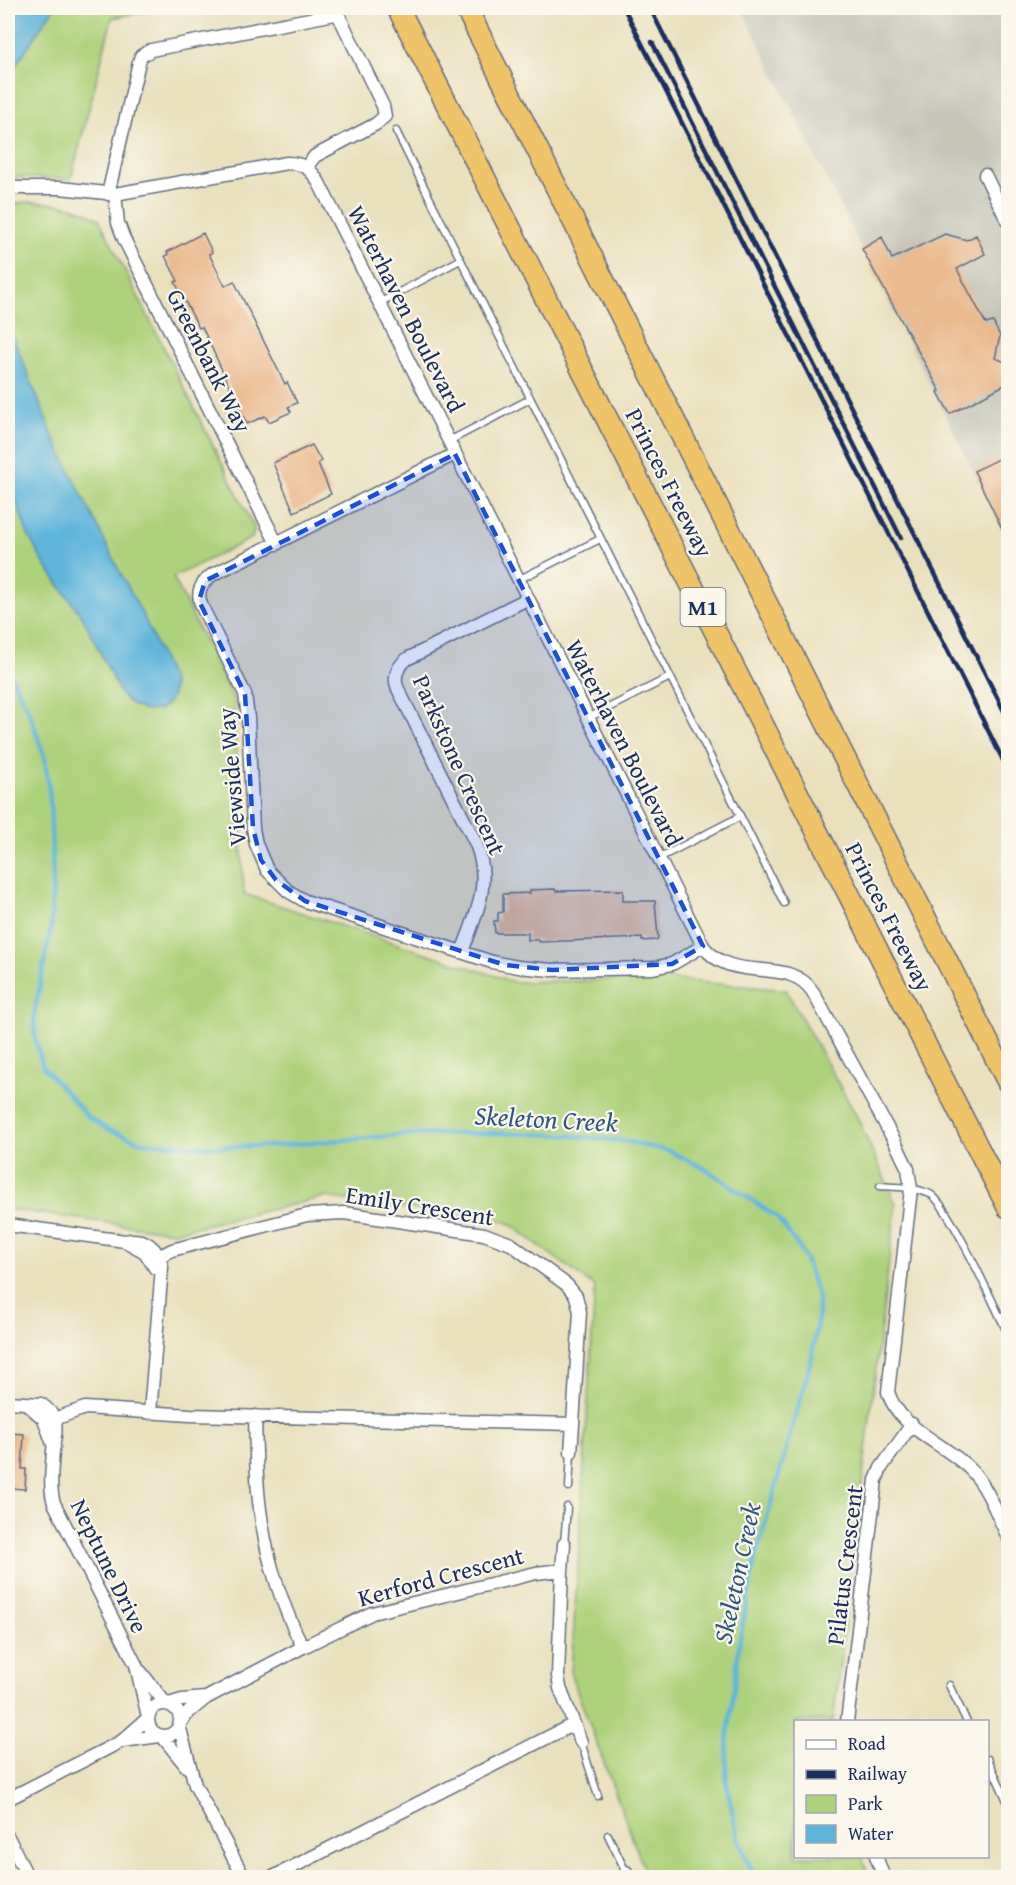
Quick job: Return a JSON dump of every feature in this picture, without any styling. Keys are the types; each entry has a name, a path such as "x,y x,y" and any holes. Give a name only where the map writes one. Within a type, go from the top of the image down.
{"highway":[{"name":"Princes Freeway","path":"399,8 1008,1207"},
{"name":"Princes Freeway","path":"466,8 1008,1082"}],"street":[{"name":"Greenbank Way","path":"277,544 118,223 111,194 141,56 151,50 335,14 339,16 385,111 382,120 323,151 315,156 307,166"},
{"path":"13,188 60,188 111,194 287,163 307,166"},
{"name":"Waterhaven Boulevard","path":"307,166 320,183 703,946 708,954 723,964 791,974 802,979 809,986 883,1117 908,1169 911,1189 888,1392 898,1413 970,1469 980,1481 1008,1537"},
{"path":"985,175 1008,222"},
{"name":"Viewside Way","path":"455,454 212,575 200,588 199,595 206,617 245,694 253,828 261,860 276,880 305,901 505,965 552,970 660,967 672,964 703,946"},
{"name":"Parkstone Crescent","path":"462,952 483,889 482,863 476,844 396,684 395,677 399,667 407,659 527,599"},
{"name":"Emily Crescent","path":"156,1258 172,1250 295,1218 328,1213 484,1234 512,1244 567,1284 576,1296 580,1312 571,1452"},
{"path":"8,1225 124,1241 156,1258 160,1283 150,1413"},
{"path":"8,1402 41,1404 50,1420 85,1408 150,1413 573,1424"},
{"path":"255,1416 258,1487 266,1545 294,1629 303,1647"},
{"name":"Neptune Drive","path":"50,1420 57,1435 52,1484 54,1503 136,1665 168,1704"},
{"name":"Pilatus Crescent","path":"847,1720 876,1480 881,1468 912,1424"},
{"name":"Kerford Crescent","path":"564,1544 558,1676 560,1688 582,1742"},
{"name":"Kerford Crescent","path":"179,1724 206,1698 372,1613 536,1573 562,1570"},
{"name":"Neptune Drive","path":"136,1665 147,1718"},
{"name":"Kerford Crescent","path":"168,1704 206,1698"},
{"path":"8,1800 122,1741 147,1718 154,1707 168,1704 178,1711 179,1724 195,1785 244,1878"},
{"path":"147,1718 150,1729 161,1736 190,1770"},
{"path":"122,1741 173,1734 179,1724"},
{"path":"271,1878 574,1724"},
{"path":"8,1837 28,1878"},
{"path":"876,1858 884,1878"}],"lane":[{"path":"396,131 784,903"},
{"path":"379,303 460,260"},
{"path":"448,441 530,399"},
{"path":"518,580 600,539"},
{"path":"588,718 670,677"},
{"path":"658,858 739,817"},
{"path":"880,1186 911,1189 936,1197 955,1227 1008,1334"},
{"name":"Emily Crescent","path":"569,1487 571,1452"},
{"name":"Kerford Crescent","path":"564,1544 567,1507"},
{"path":"949,1685 966,1720"},
{"name":"Kerford Crescent","path":"582,1742 598,1796"},
{"path":"989,1763 1008,1803"},
{"path":"608,1835 627,1875"}],"highlighted area":[{"path":"455,454 703,946 672,964 552,970 505,965 305,901 276,880 261,860 253,828 245,694 199,601 205,581"}],"shaded area":[{"path":"741,8 1008,8 1008,539 1000,524"}],"green space":[{"path":"8,8 169,8 112,18 71,179 8,177"},
{"path":"27,202 64,205 82,210 99,219 255,529 252,538 173,577 234,700 244,894 514,982 666,979 786,990 856,1115 896,1204 833,1720 794,1720 794,1858 862,1858 869,1877 647,1877 571,1675 595,1287 507,1222 325,1197 174,1232 8,1209 8,204"}],"water":[{"path":"8,8 54,8 8,77"},
{"path":"8,324 53,436 143,615 171,678 172,696 159,710 145,711 132,705 121,695 83,618 43,562 28,535 8,479"}],"building":[{"path":"203,233 212,252 209,254 225,286 234,281 285,384 287,382 297,403 288,407 291,412 269,422 265,416 247,424 202,327 199,328 175,282 178,281 165,256 168,255 167,252"},
{"path":"945,234 967,240 976,235 985,254 957,269 986,324 993,322 1000,336 995,358 1008,363 1008,383 950,414 938,392 940,391 862,249 882,237 892,259"},
{"path":"312,445 321,461 318,463 331,494 294,512 273,463"},
{"path":"1002,457 1008,469 1008,541 974,471"},
{"path":"555,889 556,891 623,890 623,901 655,901 658,938 642,941 642,938 539,942 539,940 528,940 528,933 495,933 494,921 498,921 498,913 503,912 503,894"},
{"path":"8,1433 24,1434 22,1469 26,1469 25,1489 8,1488"}],"waterway":[{"name":"Skeleton Creek","path":"8,670 30,714 45,759 50,799 53,876 51,928 34,1015 35,1038 43,1067 88,1117 107,1129 142,1142 210,1147 272,1146 401,1135 496,1133 562,1135 624,1141 669,1151 706,1169 778,1218 803,1253 818,1297 818,1317 812,1357 754,1564 740,1639 727,1744 726,1780 738,1839 755,1878"}],"railway":[{"path":"624,8 1008,770"},
{"path":"650,8 1008,719"},
{"path":"652,42 901,538"}]}
